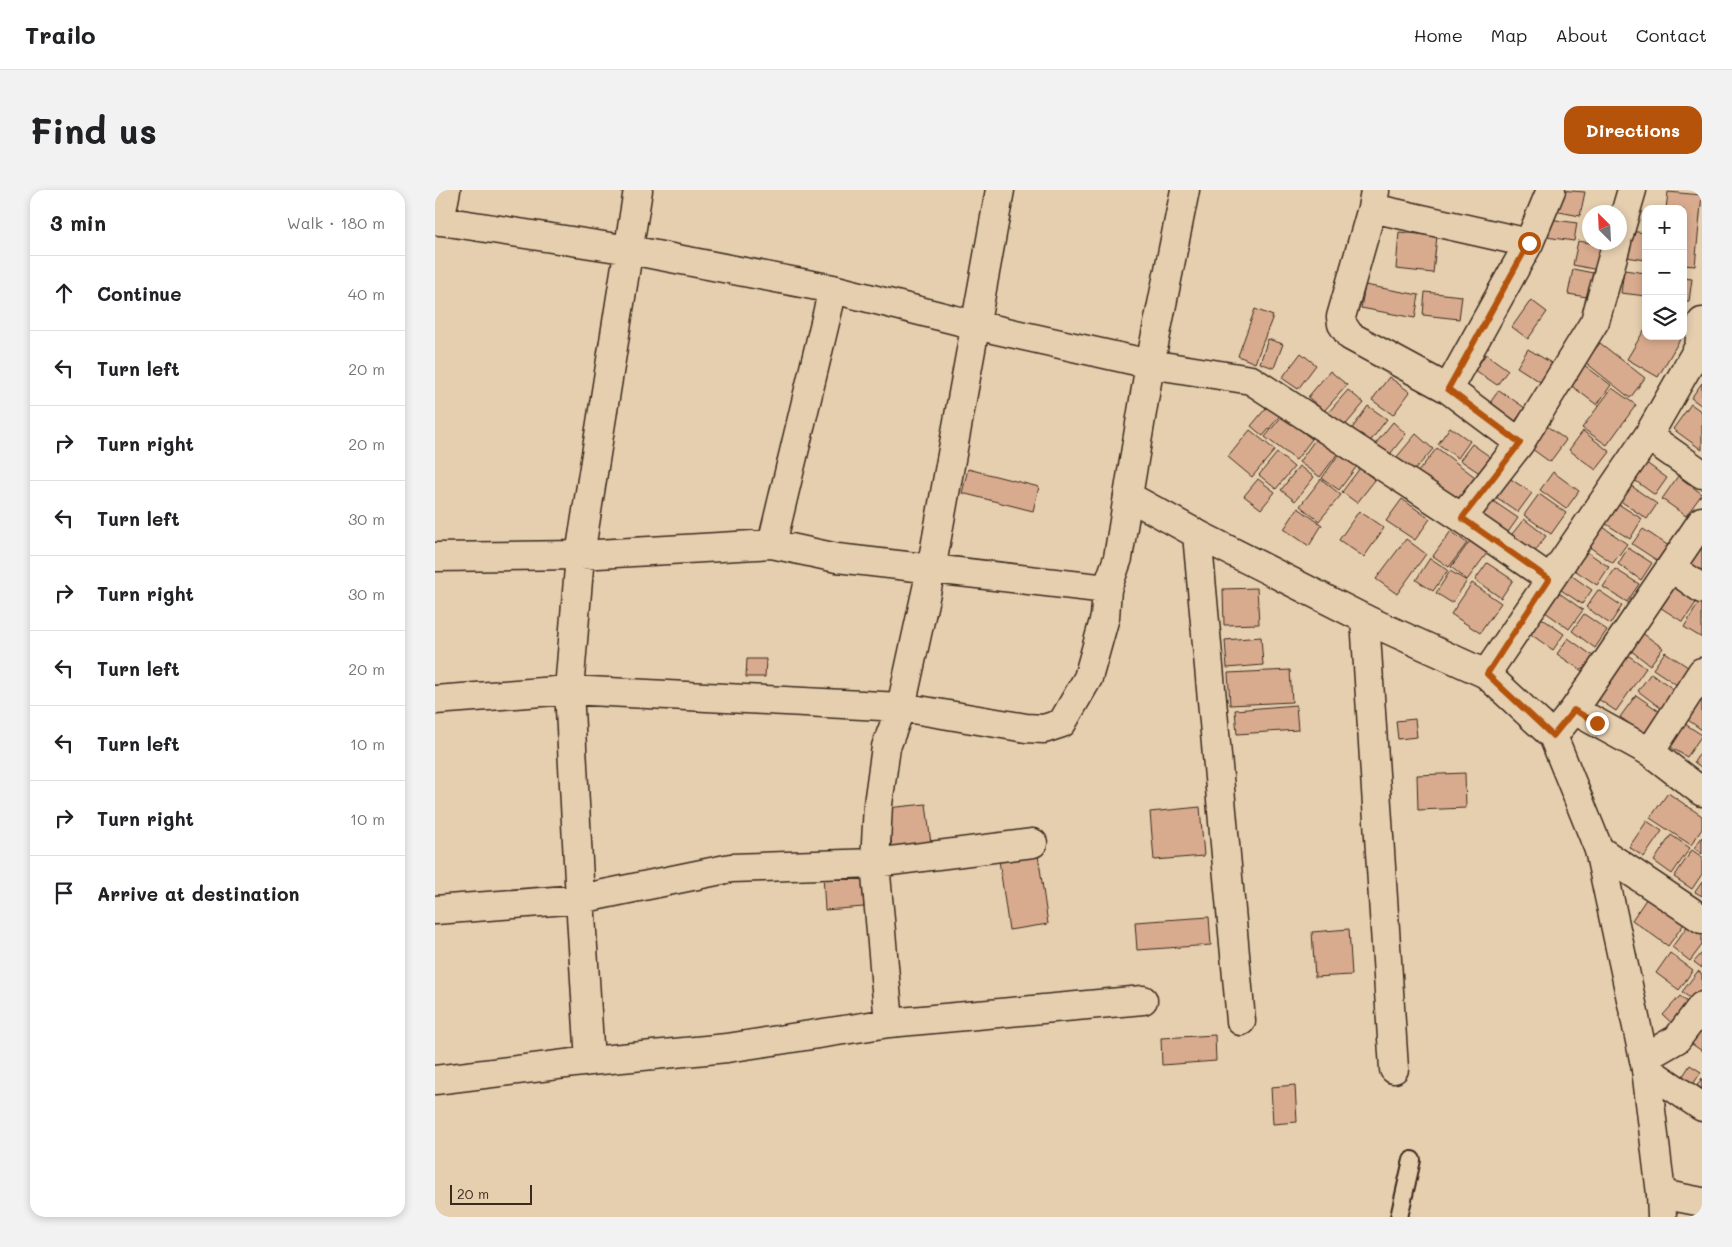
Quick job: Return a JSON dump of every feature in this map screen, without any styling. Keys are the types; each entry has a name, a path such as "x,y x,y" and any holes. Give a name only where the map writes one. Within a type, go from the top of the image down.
{"street":[{"path":"445,190 438,221 630,250 833,289 975,325 1150,364 1251,380 1462,518 1549,579"},
{"path":"591,1061 569,690 580,555 630,250 638,190"},
{"path":"889,1023 875,863 878,804 885,747 901,706 931,570 1000,190"},
{"path":"435,700 569,690 901,706 1026,728 1044,729 1062,723 1088,678 1105,617 1107,589 1119,558 1150,364 1185,190"},
{"path":"1448,389 1529,243 1551,190"},
{"path":"1625,205 1628,191"},
{"path":"1520,443 1448,389 1350,336 1341,324 1341,318 1374,199 1529,243"},
{"path":"1462,518 1520,443 1595,321 1615,250"},
{"path":"772,544 833,289"},
{"path":"1487,674 1549,579 1647,436 1701,340"},
{"path":"1647,436 1702,474"},
{"path":"1128,496 1197,534 1365,619 1487,674 1553,736 1599,850 1645,1064 1661,1205 1702,1202"},
{"path":"1553,736 1574,710 1702,521"},
{"path":"1197,534 1241,1020"},
{"path":"435,557 580,555 772,544 837,558 1107,589"},
{"path":"1671,567 1702,589"},
{"path":"1365,619 1394,1069"},
{"path":"1650,752 1702,672"},
{"path":"1574,710 1650,752 1702,792"},
{"path":"435,910 580,899 731,868 875,863 1033,843"},
{"path":"1599,850 1702,919"},
{"path":"435,1080 591,1061 727,1048 889,1023 1143,1000"},
{"path":"1645,1064 1677,1039 1702,1006"},
{"path":"1645,1064 1702,1107"}],"lane":[{"path":"1399,1217 1412,1160"}],"building":[{"path":"1558,190 1585,192 1580,216 1554,211"},
{"path":"1668,192 1702,195 1695,266 1687,265 1687,205 1666,205"},
{"path":"1549,219 1577,223 1574,241 1546,237"},
{"path":"1629,231 1642,233 1642,259 1626,257"},
{"path":"1399,232 1437,236 1433,273 1396,269"},
{"path":"1578,241 1582,242 1582,250 1602,250 1598,270 1573,265"},
{"path":"1573,269 1598,274 1593,298 1568,294"},
{"path":"1624,270 1642,272 1642,296 1621,293"},
{"path":"1687,278 1692,279 1689,301 1687,301"},
{"path":"1365,285 1419,295 1415,318 1361,308"},
{"path":"1425,292 1462,296 1459,319 1423,315"},
{"path":"1531,300 1547,312 1528,339 1512,327"},
{"path":"1255,309 1273,316 1255,363 1238,356"},
{"path":"1642,334 1642,340 1680,340 1658,377 1627,359"},
{"path":"1268,339 1283,344 1274,368 1260,363"},
{"path":"1600,343 1645,378 1630,398 1585,362"},
{"path":"1528,349 1553,364 1542,383 1517,367"},
{"path":"1301,353 1316,365 1298,389 1282,378"},
{"path":"1486,354 1508,370 1497,385 1475,370"},
{"path":"1584,365 1611,385 1597,405 1569,384"},
{"path":"1330,371 1347,385 1324,411 1308,397"},
{"path":"1389,377 1410,392 1393,415 1372,400"},
{"path":"1702,383 1702,406 1691,398"},
{"path":"1612,388 1636,405 1607,445 1582,428"},
{"path":"1348,390 1364,403 1343,428 1327,414"},
{"path":"1499,390 1525,408 1510,428 1485,410"},
{"path":"1271,402 1283,412 1263,436 1251,426"},
{"path":"1691,404 1702,412 1702,450 1673,429"},
{"path":"1368,406 1387,419 1369,443 1351,430"},
{"path":"1282,416 1312,439 1296,460 1265,437"},
{"path":"1393,422 1406,434 1386,459 1372,448"},
{"path":"1544,424 1566,440 1550,462 1528,446"},
{"path":"1450,427 1470,441 1458,458 1438,444"},
{"path":"1250,430 1275,450 1252,477 1228,457"},
{"path":"1583,431 1610,452 1596,470 1569,450"},
{"path":"1416,434 1433,449 1413,472 1396,458"},
{"path":"1317,437 1338,453 1320,477 1299,462"},
{"path":"1472,444 1492,458 1481,474 1460,460"},
{"path":"1437,448 1479,480 1459,506 1417,473"},
{"path":"1277,453 1294,467 1276,489 1259,475"},
{"path":"1339,454 1357,466 1339,490 1322,478"},
{"path":"1645,462 1667,478 1655,495 1633,479"},
{"path":"1299,466 1314,477 1295,501 1281,490"},
{"path":"1360,468 1375,480 1357,503 1342,492"},
{"path":"968,469 1039,487 1033,511 962,493"},
{"path":"1553,472 1579,491 1566,509 1540,490"},
{"path":"1506,476 1532,493 1518,512 1493,495"},
{"path":"1678,476 1702,494 1686,516 1662,499"},
{"path":"1258,479 1275,492 1261,509 1244,496"},
{"path":"1321,479 1341,495 1319,521 1300,506"},
{"path":"1630,485 1657,504 1647,519 1619,500"},
{"path":"1539,494 1566,513 1551,534 1524,515"},
{"path":"1402,499 1430,519 1415,540 1386,521"},
{"path":"1493,501 1518,518 1504,538 1479,521"},
{"path":"1615,502 1642,519 1630,539 1603,522"},
{"path":"1298,508 1322,525 1309,546 1284,529"},
{"path":"1359,511 1384,528 1364,557 1339,540"},
{"path":"1524,519 1546,536 1531,557 1508,539"},
{"path":"1599,524 1627,544 1613,563 1585,544"},
{"path":"1643,529 1669,546 1658,561 1632,544"},
{"path":"1451,531 1467,543 1449,567 1433,556"},
{"path":"1406,539 1426,554 1397,594 1376,579"},
{"path":"1702,539 1702,578 1684,565"},
{"path":"1470,541 1487,553 1467,580 1451,567"},
{"path":"1628,548 1652,563 1641,580 1618,564"},
{"path":"1583,549 1609,567 1597,585 1570,567"},
{"path":"1430,558 1448,570 1433,591 1416,580"},
{"path":"1487,563 1513,580 1501,598 1475,580"},
{"path":"1615,569 1639,584 1627,602 1603,587"},
{"path":"1450,571 1467,581 1452,603 1436,593"},
{"path":"1568,573 1592,590 1582,604 1558,588"},
{"path":"1472,583 1501,603 1480,633 1451,614"},
{"path":"1668,583 1697,601 1683,622 1655,604"},
{"path":"1257,588 1259,624 1224,625 1223,589"},
{"path":"1555,590 1583,610 1569,629 1541,609"},
{"path":"1598,590 1622,606 1610,624 1586,607"},
{"path":"1700,601 1702,603 1702,638 1684,627"},
{"path":"1584,614 1607,630 1595,648 1572,631"},
{"path":"1540,617 1564,634 1553,650 1529,633"},
{"path":"1638,630 1663,648 1650,665 1626,647"},
{"path":"1261,637 1263,665 1227,668 1225,640"},
{"path":"1568,638 1593,656 1582,671 1557,654"},
{"path":"1665,652 1691,669 1680,687 1653,669"},
{"path":"1625,653 1646,668 1616,711 1595,697"},
{"path":"747,659 766,659 765,677 746,677"},
{"path":"1290,670 1292,702 1230,705 1228,673"},
{"path":"1651,673 1676,691 1662,709 1638,691"},
{"path":"1636,695 1659,711 1644,734 1620,717"},
{"path":"1702,699 1702,730 1688,720"},
{"path":"1296,705 1298,730 1237,734 1235,710"},
{"path":"1415,719 1417,737 1398,739 1396,721"},
{"path":"1685,724 1702,735 1687,757 1670,747"},
{"path":"1702,750 1702,768 1694,762"},
{"path":"1465,773 1466,808 1418,810 1417,775"},
{"path":"1668,793 1702,816 1702,829 1691,845 1650,818"},
{"path":"926,804 932,852 893,856 887,808"},
{"path":"1200,807 1204,856 1154,860 1150,812"},
{"path":"1647,821 1662,831 1644,857 1629,847"},
{"path":"1671,835 1690,848 1672,874 1654,861"},
{"path":"1702,837 1702,854 1694,848"},
{"path":"1692,850 1702,857 1702,874 1692,889 1674,877"},
{"path":"1038,854 1048,924 1009,930 999,860"},
{"path":"862,872 864,907 825,910 823,874"},
{"path":"1702,882 1702,896 1695,892"},
{"path":"1649,895 1686,921 1668,946 1632,920"},
{"path":"1209,917 1211,945 1137,950 1135,922"},
{"path":"1689,924 1702,933 1702,945 1690,961 1672,947"},
{"path":"1349,929 1352,975 1315,977 1312,932"},
{"path":"1670,953 1693,970 1679,990 1656,973"},
{"path":"1702,953 1702,968 1694,962"},
{"path":"1698,971 1702,974 1702,999 1698,1004 1682,992"},
{"path":"1680,996 1694,1008 1677,1028 1663,1015"},
{"path":"1702,1026 1702,1051 1689,1042"},
{"path":"1215,1035 1216,1061 1162,1065 1161,1038"},
{"path":"1690,1065 1701,1072 1692,1086 1681,1079"},
{"path":"1702,1078 1702,1095 1694,1090"},
{"path":"1295,1085 1297,1122 1273,1124 1271,1087"}],"route":[{"path":"1529,243 1448,389 1520,443 1462,518 1549,579 1487,674 1553,736 1574,710 1597,723"}]}
